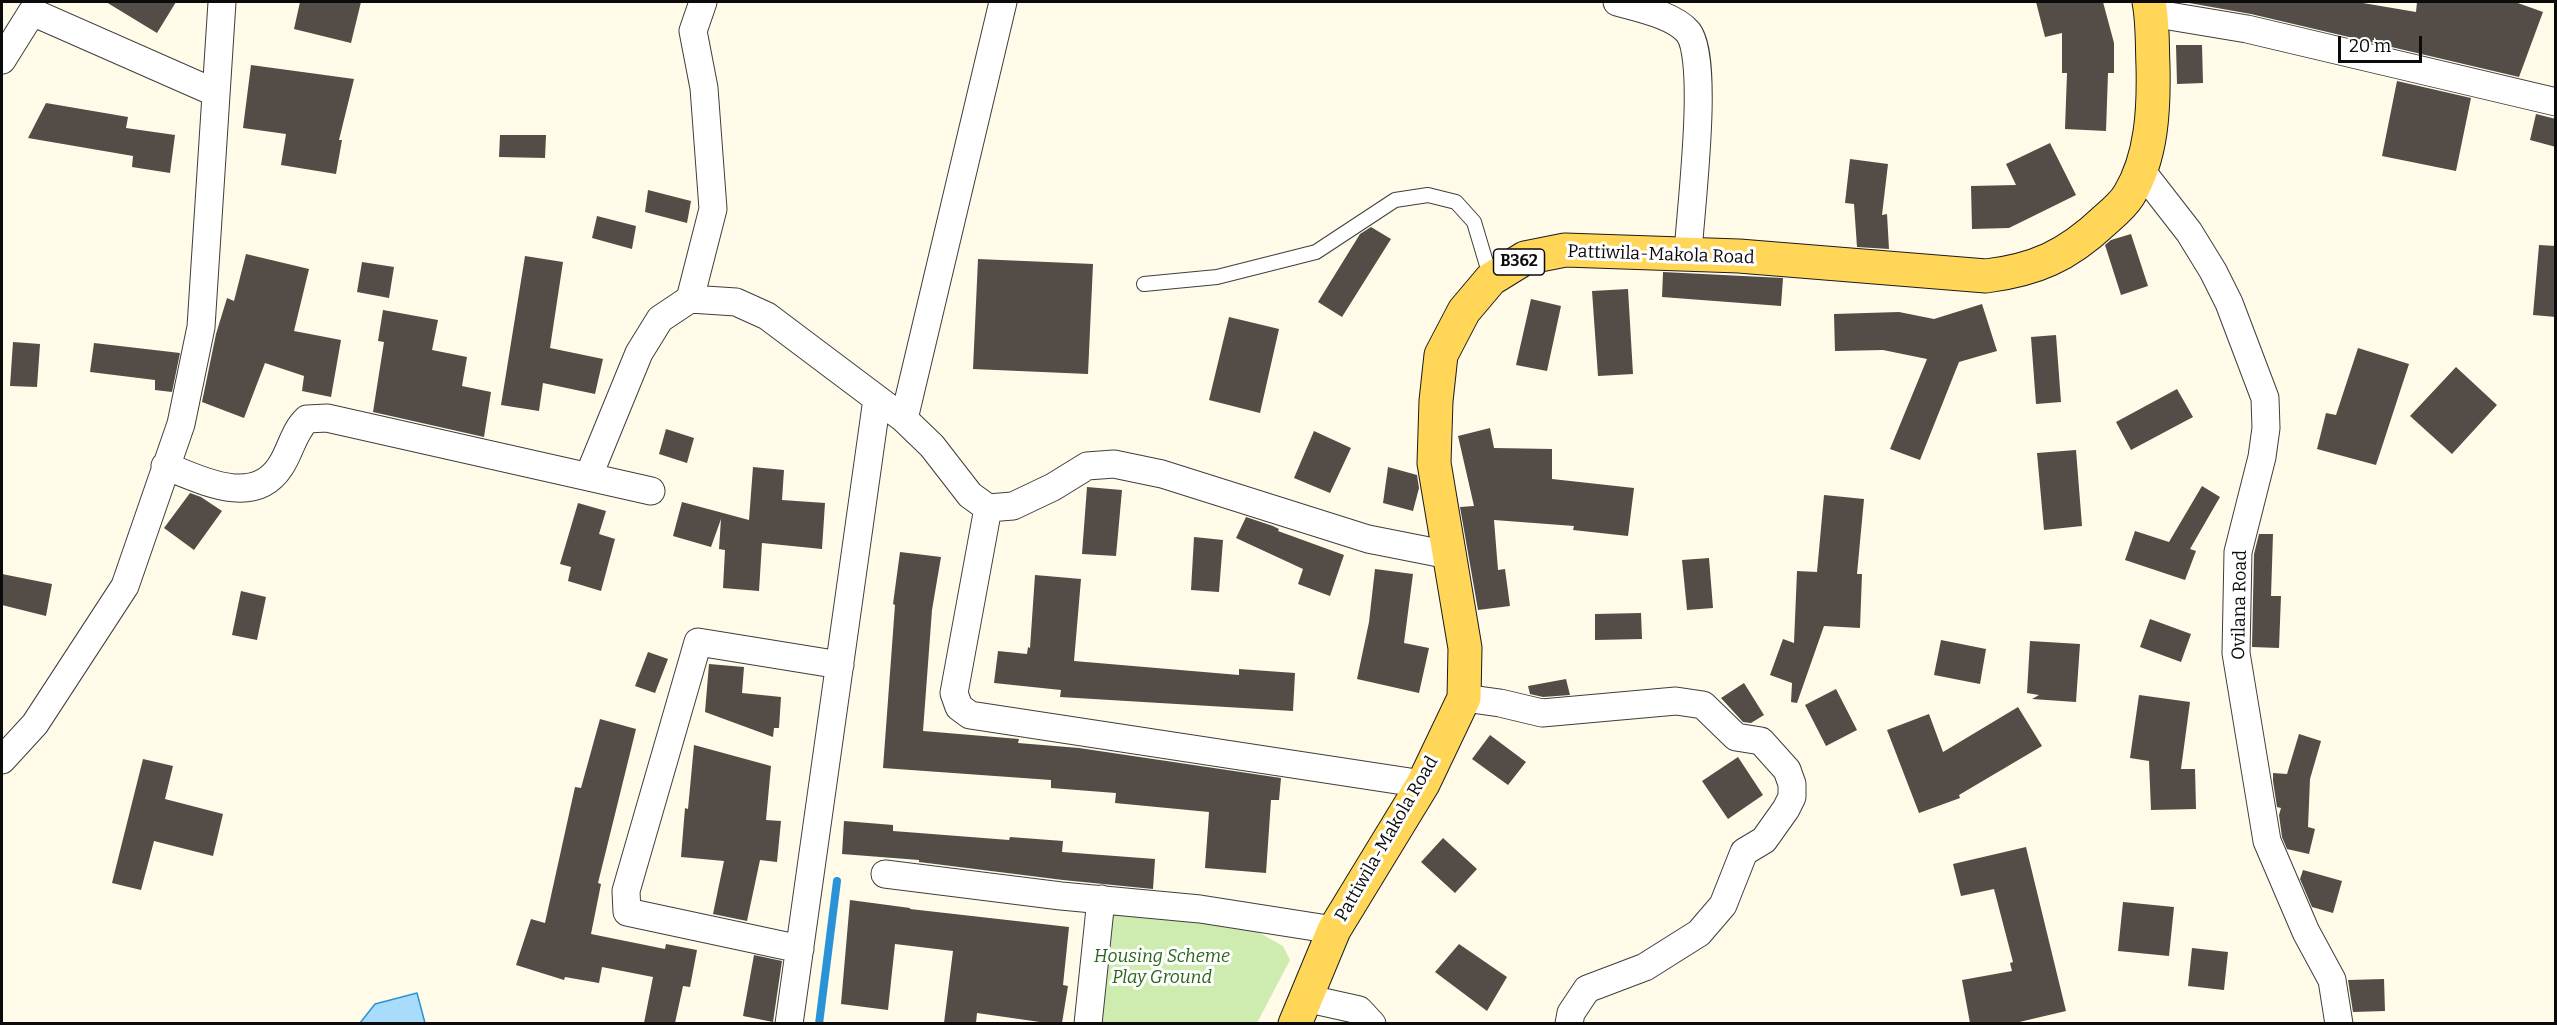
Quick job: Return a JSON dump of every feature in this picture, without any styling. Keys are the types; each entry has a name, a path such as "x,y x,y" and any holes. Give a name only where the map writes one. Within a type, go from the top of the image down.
{"main road":[{"name":"Pattiwila-Makola Road","path":"1300,1011 1334,930 1424,784 1464,698 1465,648 1434,462 1436,401 1441,355 1464,311 1491,279 1525,258 1565,250 1688,254 1986,276 2019,272 2049,261 2082,241 2128,196 2140,169 2152,122 2150,7"}],"street":[{"path":"2,760 35,724 125,586 180,424 201,327 222,2"},
{"path":"690,299 713,209 704,88 693,31 704,2"},
{"path":"904,419 1003,2"},
{"path":"1617,2 1665,16 1688,31 1696,47 1700,104 1688,254"},
{"path":"2,60 22,7 216,93"},
{"path":"2150,7 2556,102"},
{"name":"Ovilana Road","path":"2140,169 2189,232 2213,271 2229,303 2265,398 2266,428 2262,457 2238,552 2236,653 2267,841 2306,932 2332,980 2339,1023"},
{"path":"589,475 639,353 660,319 690,299 736,302 767,315 904,419 932,446 970,495 988,508 1013,506 1053,488 1087,466 1114,464 1162,474 1368,539 1449,555"},
{"path":"789,1023 877,399"},
{"path":"165,466 234,488 247,489 260,486 280,468 298,428 307,419 327,418 651,490"},
{"path":"988,508 954,693 959,707 970,715 1424,784"},
{"path":"800,949 627,912 626,891 698,642 840,665"},
{"path":"1464,698 1500,703 1542,713 1676,701 1703,705 1736,737 1761,741 1787,770 1792,784 1792,797 1786,809 1764,840 1744,852 1723,905 1699,933 1645,968 1587,989 1571,1013 1569,1023"},
{"path":"885,874 1061,896 1200,909 1334,930"},
{"path":"1088,1023 1101,899"},
{"path":"1300,1011 1359,1010 1372,1023"}],"lane":[{"path":"1144,284 1217,277 1317,252 1395,200 1428,195 1456,202 1474,222 1491,279"}],"green space":[{"name":"Housing Scheme Play Ground","path":"1113,912 1251,928 1283,946 1290,960 1257,1023 1098,1024"}],"water":[{"path":"417,993 425,1023 360,1023 375,1004"}],"building":[{"path":"106,2 176,2 157,33"},
{"path":"300,2 361,2 351,43 294,29"},
{"path":"2036,2 2103,2 2114,43 2114,73 2108,73 2106,131 2065,129 2067,73 2062,73 2062,33 2045,37"},
{"path":"2189,2 2357,2 2416,12 2417,2 2515,2 2543,12 2519,77 2251,14"},
{"path":"2176,45 2202,45 2203,83 2177,84"},
{"path":"251,65 354,79 339,140 342,140 336,174 281,165 286,134 243,128"},
{"path":"2397,81 2471,98 2456,171 2382,156"},
{"path":"46,103 128,117 126,128 175,135 170,173 132,167 133,156 28,138"},
{"path":"2536,114 2556,119 2556,147 2530,140"},
{"path":"500,135 546,135 545,158 499,157"},
{"path":"2050,143 2076,195 2009,228 1972,229 1971,186 2016,185 2006,164"},
{"path":"1850,159 1888,164 1882,215 1887,214 1889,249 1857,247 1854,204 1845,203"},
{"path":"648,190 691,201 687,223 645,212"},
{"path":"597,216 636,226 632,249 592,238"},
{"path":"1371,227 1391,239 1342,317 1318,302 1360,234"},
{"path":"2131,234 2148,286 2121,295 2105,245 2111,240"},
{"path":"2539,245 2556,246 2556,317 2533,315"},
{"path":"246,254 309,269 294,331 341,340 331,397 302,391 304,376 265,363 244,418 202,402 216,334 227,298 234,301"},
{"path":"525,256 563,262 550,348 603,359 595,394 543,383 539,411 501,405"},
{"path":"978,259 1093,264 1088,374 973,369"},
{"path":"362,262 394,267 389,298 357,292"},
{"path":"1663,272 1783,278 1781,306 1662,297"},
{"path":"1628,289 1633,374 1598,376 1592,291"},
{"path":"1531,299 1561,306 1547,371 1516,365"},
{"path":"1982,304 1997,351 1959,362 1920,460 1890,449 1927,359 1883,350 1835,351 1834,314 1899,312 1934,319"},
{"path":"383,310 438,320 432,350 467,357 462,386 491,392 484,437 373,412 384,342 378,341"},
{"path":"1229,317 1279,329 1260,413 1209,400"},
{"path":"2056,335 2061,402 2036,404 2031,337"},
{"path":"13,342 40,344 37,387 10,386"},
{"path":"94,343 180,353 172,392 155,390 155,380 90,372"},
{"path":"2358,348 2409,364 2376,465 2317,449 2326,413 2336,415"},
{"path":"2456,367 2497,405 2452,454 2410,416"},
{"path":"2177,389 2193,417 2131,450 2116,422"},
{"path":"1490,428 1494,448 1552,449 1552,479 1634,488 1628,536 1573,530 1574,526 1494,520 1498,570 1505,569 1510,606 1478,610 1460,507 1474,506 1458,436"},
{"path":"666,429 694,438 687,463 659,454"},
{"path":"1314,431 1351,448 1330,493 1294,478"},
{"path":"2076,450 2082,526 2044,530 2037,453"},
{"path":"753,467 784,470 782,500 825,503 822,549 762,543 759,591 723,588 725,550 719,549 721,519 711,547 673,536 682,502 749,520"},
{"path":"1388,467 1417,475 1419,488 1413,511 1383,503"},
{"path":"2202,486 2220,497 2190,549 2196,551 2185,580 2125,560 2135,531 2169,542"},
{"path":"1087,487 1122,490 1116,556 1082,554"},
{"path":"190,493 201,497 222,511 194,550 164,528"},
{"path":"1824,495 1864,499 1857,574 1862,574 1860,628 1824,626 1797,703 1791,702 1792,683 1770,675 1783,639 1794,643 1797,571 1817,572"},
{"path":"578,503 606,511 599,534 615,539 601,591 568,581 571,567 560,564"},
{"path":"1246,517 1344,555 1330,596 1298,584 1303,569 1236,538"},
{"path":"2259,534 2273,534 2271,596 2281,596 2279,648 2252,647 2254,554"},
{"path":"1194,537 1223,540 1219,592 1191,590"},
{"path":"900,552 941,557 932,610 923,731 1019,739 1018,743 1079,748 1281,778 1279,800 1271,800 1266,873 1205,868 1209,812 1115,803 1116,793 1051,788 1051,780 883,768 895,605 893,604"},
{"path":"1709,558 1713,608 1687,610 1682,560"},
{"path":"1375,569 1413,574 1404,643 1429,648 1419,693 1357,679 1369,622"},
{"path":"2,574 52,584 46,616 2,605"},
{"path":"1035,575 1081,579 1074,661 1239,675 1239,669 1295,673 1293,711 1060,697 1061,690 994,683 998,651 1027,654 1028,647 1030,648"},
{"path":"241,591 266,597 257,640 232,635"},
{"path":"1641,613 1642,639 1595,640 1595,614"},
{"path":"2150,619 2191,634 2181,662 2140,647"},
{"path":"1941,640 1986,649 1980,684 1934,675"},
{"path":"2030,641 2080,644 2076,702 2032,699 2039,695 2027,693"},
{"path":"648,652 668,659 655,693 635,686"},
{"path":"709,664 744,667 742,693 781,697 779,728 774,728 773,737 705,712"},
{"path":"1566,679 1570,695 1543,697 1530,694 1528,686"},
{"path":"1744,683 1764,715 1751,723 1743,722 1721,698"},
{"path":"1836,689 1857,730 1826,746 1805,705"},
{"path":"2139,695 2190,702 2181,769 2195,769 2196,809 2151,810 2149,761 2130,758"},
{"path":"2018,707 2042,746 1959,795 1960,798 1919,813 1887,730 1929,714 1943,752"},
{"path":"600,719 636,729 598,883 601,884 591,934 665,949 666,944 697,950 690,987 683,986 675,1023 644,1023 653,977 602,967 599,983 565,977 564,980 516,965 531,919 545,923 575,787 581,788"},
{"path":"2299,734 2321,741 2310,779 2308,827 2315,829 2309,854 2287,849 2282,837 2279,815 2281,808 2277,807 2273,781 2273,773 2287,774"},
{"path":"1490,735 1526,762 1508,785 1472,759"},
{"path":"694,745 771,766 766,820 781,821 777,862 760,860 747,921 713,914 724,861 681,857"},
{"path":"1738,757 1763,795 1728,819 1702,781"},
{"path":"143,759 173,766 165,799 223,814 213,856 154,841 141,890 112,883"},
{"path":"844,821 893,825 893,831 1009,840 1010,837 1063,841 1062,852 1155,859 1153,889 1063,880 919,862 919,860 842,854"},
{"path":"1443,838 1477,869 1455,893 1421,862"},
{"path":"2026,847 2066,1011 2015,1023 1970,1023 1962,980 2012,971 2010,963 2013,962 1994,889 1961,896 1953,864"},
{"path":"2303,870 2342,881 2333,913 2312,907 2300,879"},
{"path":"850,900 1069,927 1063,985 1068,986 1062,1023 977,1013 976,1023 944,1023 953,951 895,944 888,1010 841,1004"},
{"path":"2123,902 2174,907 2169,956 2118,951"},
{"path":"1459,944 1507,977 1487,1011 1435,972"},
{"path":"2192,948 2228,952 2224,990 2188,986"},
{"path":"754,955 782,961 773,1022 743,1016"},
{"path":"2384,979 2385,1011 2353,1012 2348,980"}],"waterway":[{"path":"819,1024 837,881"}]}
